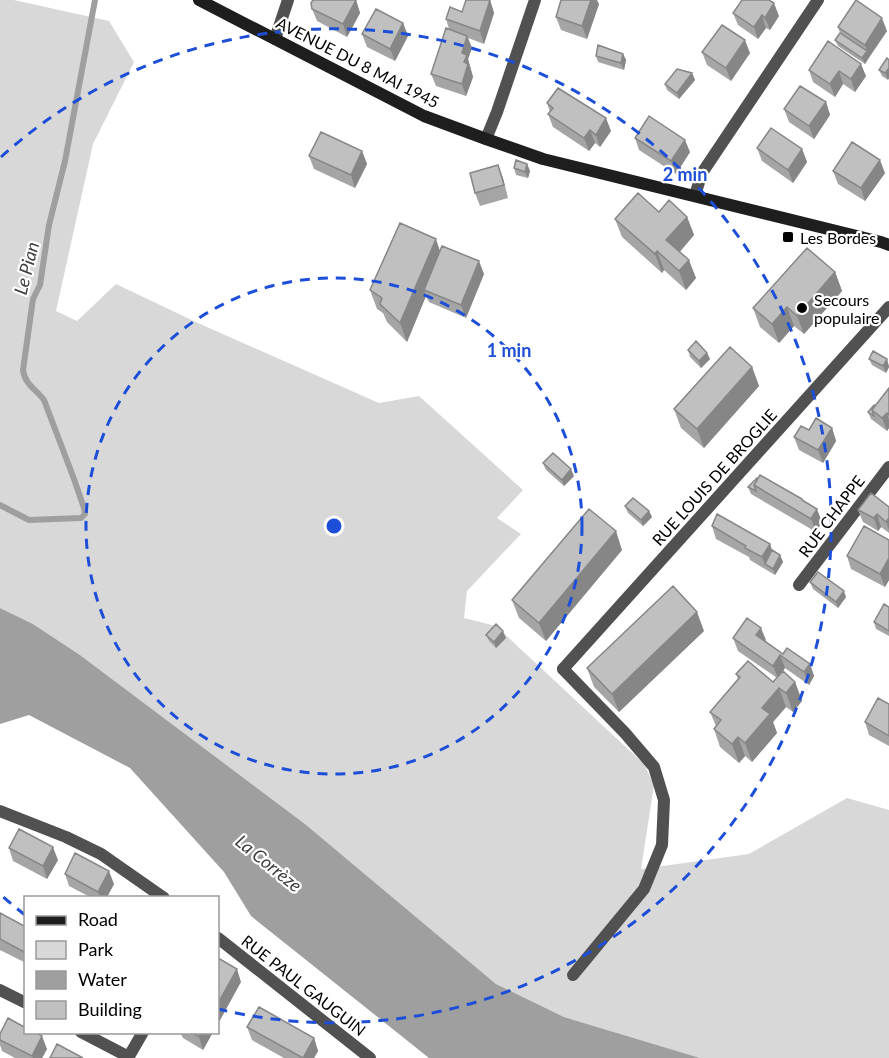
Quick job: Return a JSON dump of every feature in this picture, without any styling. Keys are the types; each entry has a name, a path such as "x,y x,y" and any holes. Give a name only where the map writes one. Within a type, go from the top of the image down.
{"street":[{"name":"AVENUE DU 8 MAI 1945","path":"199,0 424,116 486,139 543,159 889,245"},
{"path":"275,39 288,0"},
{"path":"486,139 535,0"},
{"path":"695,195 702,173 818,0"},
{"name":"RUE LOUIS DE BROGLIE","path":"573,975 644,889 662,845 664,800 654,767 625,733 563,669 889,307"},
{"name":"RUE CHAPPE","path":"799,585 889,467"},
{"path":"0,811 66,837 101,854 164,896"},
{"name":"RUE PAUL GAUGUIN","path":"219,939 370,1058"},
{"path":"0,990 24,1002"},
{"path":"85,1034 129,1058 142,1034"}],"green space":[{"path":"0,0 14,0 109,21 134,62 93,144 56,311 77,321 116,284 379,403 419,396 523,490 497,518 521,534 467,591 464,618 496,626 644,764 654,785 641,869 749,854 847,798 889,810 889,1058 700,1058 564,1017 496,984 305,824 80,655 33,624 0,608"}],"water":[{"name":"La Corrèze","path":"0,608 33,624 80,655 305,824 496,984 564,1017 700,1058 429,1058 251,916 224,872 130,768 29,715 0,724"}],"building":[{"path":"313,0 356,0 343,24 312,9"},
{"path":"466,0 490,0 480,31 446,19 450,7 462,12"},
{"path":"561,0 591,0 582,26 556,17"},
{"path":"742,0 769,0 774,3 765,18 762,15 754,27 733,13"},
{"path":"856,0 882,18 865,45 838,27"},
{"path":"376,9 403,23 390,49 362,34"},
{"path":"722,25 745,40 726,68 702,52"},
{"path":"446,28 467,36 462,53 467,55 464,62 468,64 462,84 431,74"},
{"path":"840,33 867,51 862,58 835,40"},
{"path":"828,41 861,64 851,79 839,71 830,84 809,70"},
{"path":"598,45 623,54 621,63 596,56"},
{"path":"887,58 889,68 885,73 879,70"},
{"path":"677,69 692,73 677,93 665,84"},
{"path":"800,86 826,102 809,126 784,109"},
{"path":"558,88 606,118 596,135 590,130 584,138 548,114 553,108 547,103"},
{"path":"649,116 685,140 671,161 635,138"},
{"path":"771,128 802,149 788,170 757,148"},
{"path":"321,132 362,151 351,175 309,156"},
{"path":"852,142 880,160 861,188 833,171"},
{"path":"516,160 527,164 525,172 514,168"},
{"path":"498,165 504,185 475,193 470,173"},
{"path":"638,193 659,212 669,200 687,217 666,240 689,260 679,271 657,251 655,254 615,219"},
{"path":"400,223 436,239 400,323 380,304 382,298 370,290"},
{"path":"442,246 479,261 461,305 424,290"},
{"path":"807,248 835,272 797,316 787,307 772,324 753,308"},
{"path":"696,341 707,353 699,361 688,350"},
{"path":"730,347 752,367 697,429 674,409"},
{"path":"873,351 887,359 883,366 869,359"},
{"path":"889,388 889,415 887,413 882,418 872,410"},
{"path":"874,405 872,410 874,416 868,412"},
{"path":"816,418 832,428 818,450 794,437 801,426 809,430"},
{"path":"553,453 571,469 562,480 543,463"},
{"path":"760,475 817,509 811,519 754,485"},
{"path":"757,478 754,485 756,491 748,487"},
{"path":"871,493 889,507 889,518 886,522 877,514 874,518 858,510"},
{"path":"633,498 649,511 641,520 625,506"},
{"path":"589,509 616,531 539,623 512,600"},
{"path":"717,514 770,544 762,557 712,526"},
{"path":"864,526 889,540 889,558 880,574 847,556"},
{"path":"772,550 780,555 773,569 765,564"},
{"path":"818,572 844,591 836,602 810,582"},
{"path":"673,586 697,612 612,694 587,668"},
{"path":"884,604 889,607 889,631 874,622"},
{"path":"747,618 761,628 756,635 783,654 787,648 810,664 804,672 780,655 773,666 733,638"},
{"path":"496,624 503,631 494,642 486,635"},
{"path":"748,661 773,682 783,671 795,682 786,693 779,688 762,708 770,714 745,743 738,737 732,744 714,729 721,720 710,712 740,677 736,674"},
{"path":"878,698 889,704 889,736 865,722"},
{"path":"19,829 53,847 43,866 9,848"},
{"path":"75,853 109,871 98,892 65,874"},
{"path":"0,913 24,926 24,952 0,939"},
{"path":"219,959 237,969 219,1001"},
{"path":"259,1007 314,1038 303,1058 247,1027"},
{"path":"8,1018 24,1027 24,1034 42,1036 32,1056 0,1040 0,1034"},
{"path":"57,1044 83,1058 50,1058"}],"waterway":[{"name":"Le Pian","path":"0,505 29,520 81,518 85,514 44,400 28,383 23,370 33,299 40,285 49,225 65,161 95,0"}],"place":[{"name":"Les Bordes","path":"788,237"},
{"name":"Secours populaire","path":"802,308"}]}
